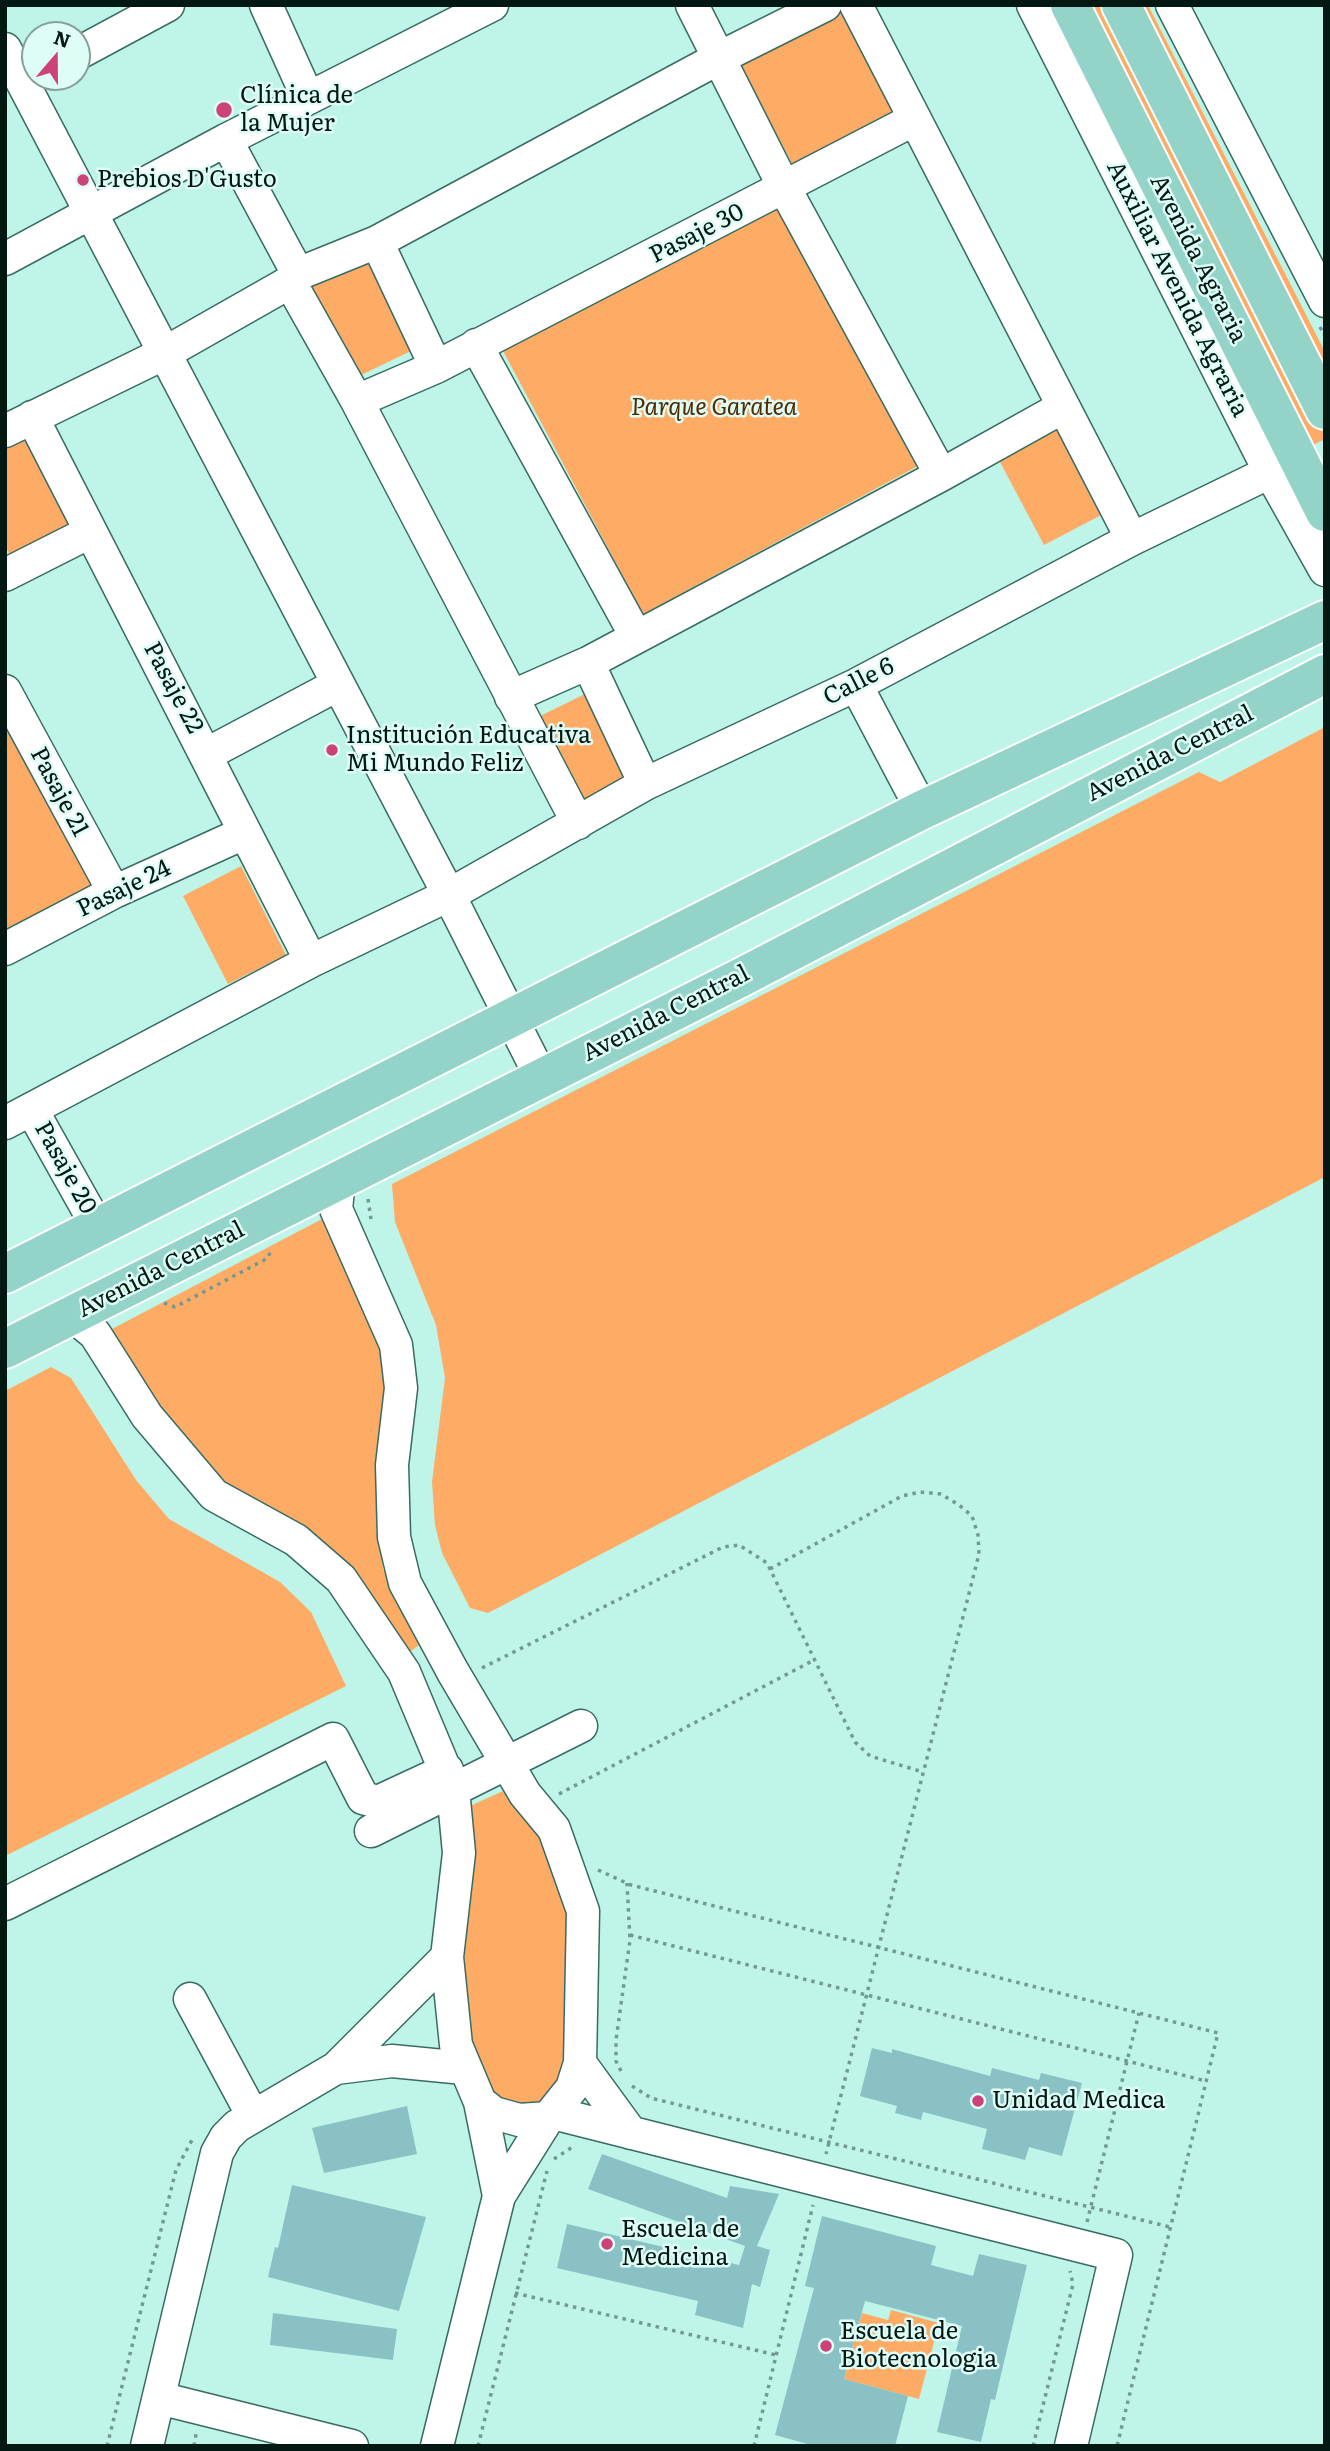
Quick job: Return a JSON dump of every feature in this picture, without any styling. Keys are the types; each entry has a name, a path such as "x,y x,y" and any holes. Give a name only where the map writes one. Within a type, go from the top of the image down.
{"main road":[{"name":"Avenida Agraria","path":"1070,5 1325,512"},
{"name":"Avenida Agraria","path":"1121,5 1325,410"},
{"path":"5,1274 922,810 1325,620"},
{"name":"Avenida Central","path":"5,1349 740,978 1325,674"}],"street":[{"path":"266,5 308,98"},
{"path":"5,260 226,140 492,5"},
{"path":"692,5 785,189 942,475"},
{"path":"19,424 165,353 294,278 377,242 719,58 825,5"},
{"path":"856,5 1132,539"},
{"name":"Auxiliar Avenida Agraria","path":"1033,5 1270,472 1325,569"},
{"path":"1172,5 1325,301"},
{"path":"91,46 161,7"},
{"path":"5,49 21,83"},
{"path":"25,91 449,895 541,1077"},
{"name":"Pasaje 30","path":"357,401 436,367 915,120"},
{"path":"226,140 357,401 578,823"},
{"path":"377,242 436,367"},
{"path":"476,345 636,636"},
{"path":"511,697 588,663 942,475 1063,407"},
{"name":"Pasaje 22","path":"19,424 90,532 207,754 311,961"},
{"name":"Calle 6","path":"19,1116 311,961 449,895 645,784 856,685 1132,539 1270,472"},
{"path":"5,575 90,532"},
{"path":"588,663 645,784"},
{"path":"207,754 337,685"},
{"path":"856,685 922,810"},
{"name":"Pasaje 21","path":"5,691 114,892"},
{"name":"Pasaje 24","path":"5,949 114,892 244,832"},
{"name":"Pasaje 20","path":"19,1116 97,1226"},
{"path":"339,1180 336,1209 396,1345 401,1388 392,1465 394,1537 405,1583 507,1762 554,1802 554,1829 583,1911 580,2063 572,2088 550,2115 499,2196 437,2446"},
{"path":"72,1315 94,1334 147,1416 214,1495 296,1540 341,1579 404,1672 450,1779 459,1853 447,1957 456,2045 480,2102 499,2196"},
{"path":"5,1904 333,1739 363,1798 378,1802 507,1762 581,1726"},
{"path":"371,1831 450,1779"},
{"path":"147,2446 217,2153 237,2126 336,2068 447,1957"},
{"path":"190,1999 253,2116"},
{"path":"336,2068 392,2061 464,2068"},
{"path":"580,2063 631,2133"},
{"path":"480,2102 494,2113 519,2120 550,2115 819,2181 1075,2258 1116,2255 1071,2446"},
{"path":"159,2398 352,2446"}],"path":[{"path":"754,2446 979,1554 978,1535 972,1516 941,1493 920,1492 902,1496 770,1569"},
{"path":"458,1680 723,1547 739,1545 755,1552 770,1569 855,1742 870,1756 923,1772"},
{"path":"554,1802 814,1660"},
{"path":"593,1861 600,1873 627,1883 1217,2033 1117,2446"},
{"path":"623,2076 616,2061 630,1935 627,1883"},
{"path":"630,1935 1206,2081"},
{"path":"1033,2446 1073,2284 1075,2258 1091,2208 1139,2013"},
{"path":"628,2082 652,2098 1170,2227"},
{"path":"107,2446 176,2170 188,2144 197,2135"},
{"path":"478,2446 550,2162 576,2145"},
{"path":"516,2294 776,2355"}],"green space":[{"path":"1078,5 1116,5 1325,414 1325,439 1305,449"},
{"path":"1128,5 1148,5 1325,352 1325,392"},
{"path":"843,11 899,118 796,171 740,64"},
{"name":"Parque Garatea","path":"778,208 918,466 643,614 502,349"},
{"path":"367,261 411,351 357,377 312,287"},
{"path":"1062,427 1107,512 1044,545 999,460"},
{"path":"29,437 76,530 13,561 5,546 5,449"},
{"path":"589,692 635,783 580,810 534,719"},
{"path":"5,699 105,878 5,930"},
{"path":"1325,727 1325,1177 488,1613 470,1608 442,1553 435,1525 432,1482 445,1378 436,1325 395,1222 392,1184 1199,772 1220,782"},
{"path":"241,866 286,955 228,984 183,896"},
{"path":"324,1218 372,1323 386,1375 378,1509 383,1569 422,1643 404,1656 221,1484 162,1422 108,1331"},
{"path":"51,1367 71,1378 136,1480 169,1519 280,1582 311,1612 346,1686 5,1856 5,1391"},
{"path":"503,1791 514,1796 543,1831 575,1919 569,2046 559,2082 548,2100 521,2110 491,2099 465,2050 455,1962 470,1806"},
{"path":"891,2310 939,2323 919,2399 844,2379 862,2313 888,2320"}],"building":[{"name":"Unidad Medica","path":"872,2048 892,2053 892,2049 990,2076 992,2068 1039,2080 1041,2073 1082,2083 1062,2156 1029,2147 1025,2160 982,2149 987,2129 923,2112 921,2120 895,2113 897,2106 860,2096"},
{"path":"407,2106 417,2154 324,2173 312,2128"},
{"name":"Escuela de Medicina","path":"602,2154 727,2198 730,2186 779,2194 757,2246 770,2250 760,2287 752,2284 743,2328 695,2315 698,2301 557,2268 567,2224 739,2265 745,2246 588,2189"},
{"path":"292,2185 426,2217 399,2311 268,2277 275,2247 278,2248"},
{"path":"822,2216 936,2246 931,2265 973,2276 979,2254 1027,2265 995,2400 991,2399 981,2442 937,2432 962,2326 865,2301 844,2379 908,2396 895,2446 815,2446 775,2435 814,2288 805,2286"},
{"path":"273,2313 397,2329 393,2360 270,2345"}],"place":[{"name":"Clínica de la Mujer","path":"224,110"},
{"name":"Prebios D'Gusto","path":"83,180"},
{"name":"Institución Educativa Mi Mundo Feliz","path":"332,750"},
{"name":"Unidad Medica","path":"978,2101"},
{"name":"Escuela de Medicina","path":"607,2244"},
{"name":"Escuela de Biotecnologia","path":"826,2346"}]}
